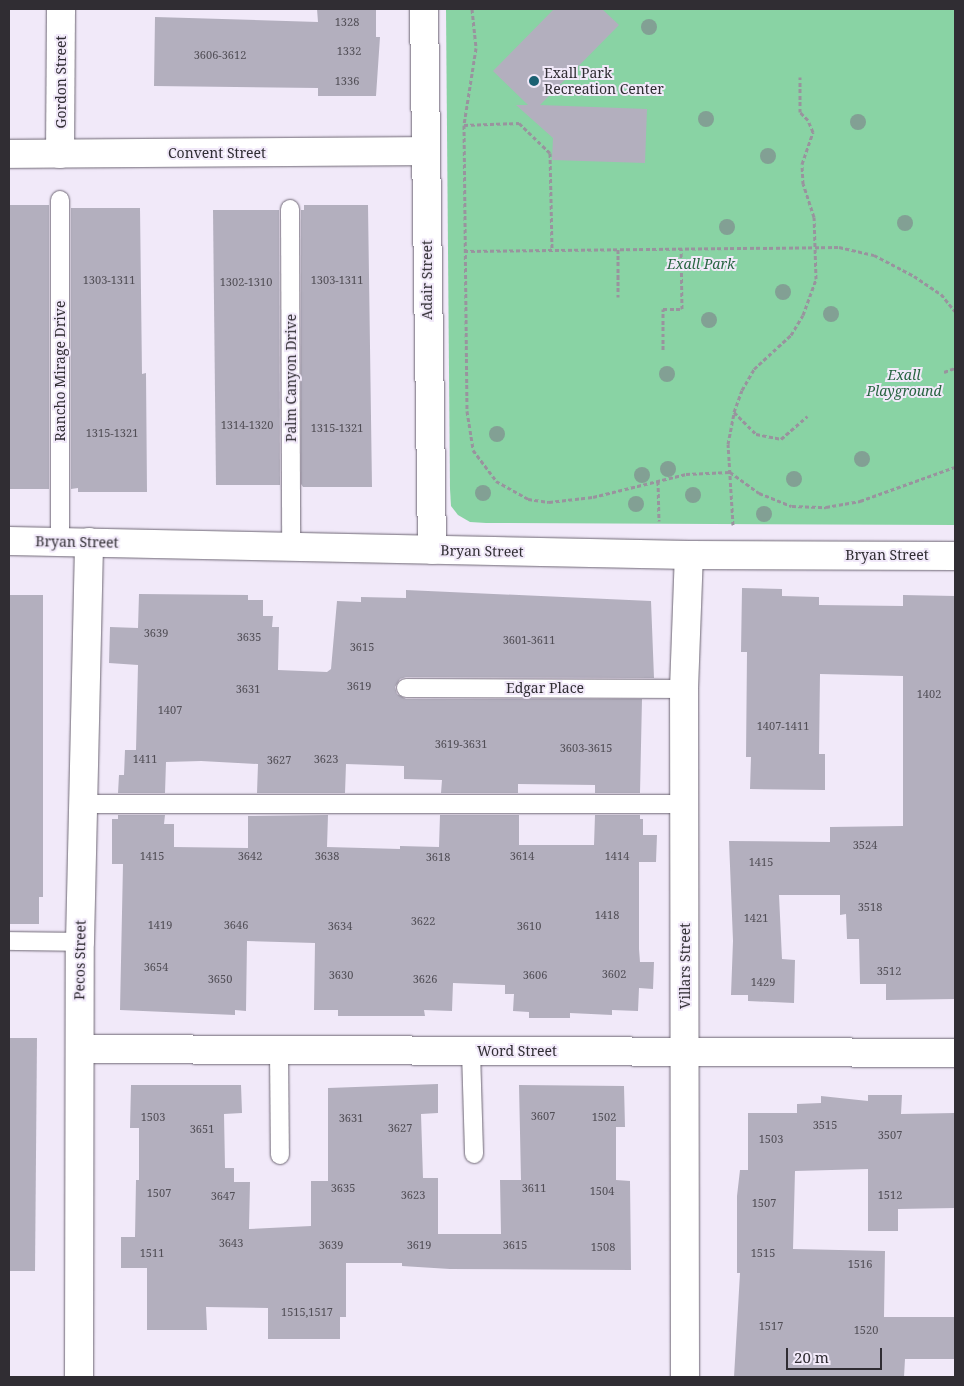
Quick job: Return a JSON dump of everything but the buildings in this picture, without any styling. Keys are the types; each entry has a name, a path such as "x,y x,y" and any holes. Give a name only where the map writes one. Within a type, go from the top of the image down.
{"street":[{"name":"Gordon Street","path":"60,154 61,9"},
{"name":"Adair Street","path":"424,9 424,151 432,550"},
{"name":"Convent Street","path":"9,154 424,151"},
{"name":"Bryan Street","path":"9,541 688,555 955,556"},
{"name":"Pecos Street","path":"79,1377 80,942 89,542"},
{"name":"Villars Street","path":"685,1377 684,689 688,555"},
{"name":"Word Street","path":"80,1049 955,1052"}],"lane":[{"name":"Rancho Mirage Drive","path":"60,200 60,542"},
{"name":"Palm Canyon Drive","path":"290,209 291,547"},
{"name":"Edgar Place","path":"406,688 684,689"},
{"path":"83,804 684,804"},
{"path":"9,941 80,942"},
{"path":"280,1050 280,1155"},
{"path":"471,1051 474,1154"}],"path":[{"path":"472,9 476,48 464,125 467,411 473,450 484,466 506,489 528,499 549,502 593,497 686,474 730,472 759,493 792,506 826,508 860,501 955,467"},
{"path":"733,526 728,444 734,412 742,390 754,370 791,335 803,315 816,279 814,217 803,184 802,164 813,132 808,120 800,112 800,77"},
{"path":"464,125 519,123 550,153 552,250"},
{"path":"464,251 839,247 874,255 941,294 955,311"},
{"path":"663,350 663,309 682,309 681,248"},
{"path":"618,249 618,297"},
{"path":"944,372 955,368"},
{"path":"734,412 756,434 781,439 807,416"},
{"path":"658,481 659,520"}],"green space":[{"name":"Exall Park","path":"446,9 955,9 955,525 486,523 470,522 458,515 451,506 450,489"}],"place":[{"name":"Exall Park Recreation Center","path":"534,81"}],"park label":[{"name":"Exall Playground","path":"904,384"}]}
